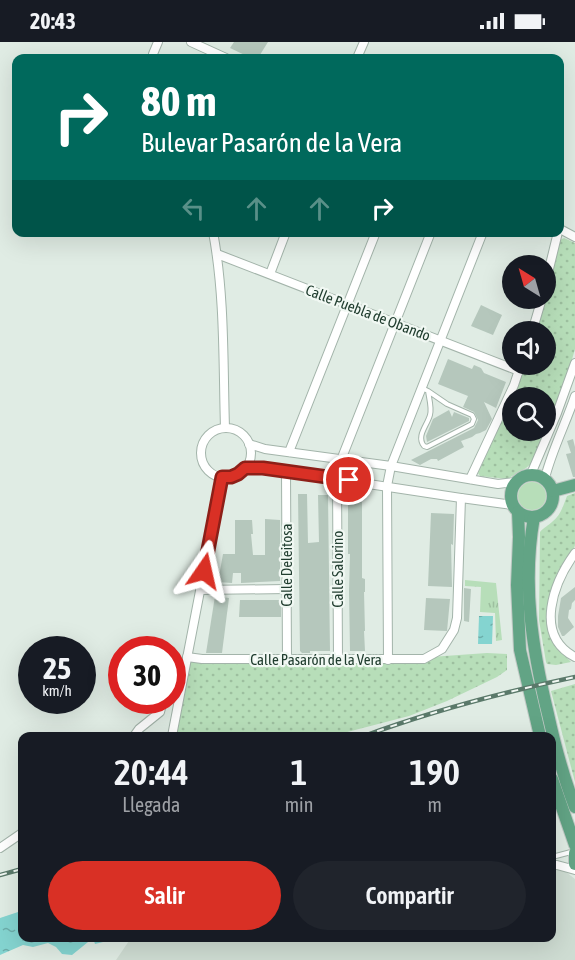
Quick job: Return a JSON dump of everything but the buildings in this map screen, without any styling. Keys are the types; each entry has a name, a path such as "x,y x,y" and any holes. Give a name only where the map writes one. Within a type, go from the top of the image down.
{"main road":[{"path":"515,508 525,516 540,516 549,509 554,498 549,482 545,478 531,474 515,482 511,493 519,537 517,585 520,650 539,732"},
{"path":"553,491 575,485"},
{"path":"534,517 528,563 530,614 533,648 552,732"},
{"path":"556,751 575,807"},
{"path":"556,790 575,845"},
{"path":"575,852 575,864"}],"street":[{"path":"191,42 217,54"},
{"path":"214,237 218,254 222,315 225,428"},
{"path":"270,274 284,237"},
{"path":"289,452 374,237"},
{"path":"341,460 429,237"},
{"path":"388,660 387,486 391,466 425,390 440,341 481,237"},
{"path":"553,255 557,237"},
{"name":"Calle Puebla de Obando","path":"218,254 440,341 502,362"},
{"path":"531,474 575,363"},
{"path":"470,479 518,375"},
{"path":"545,478 575,396"},
{"path":"225,428 238,431 249,444 249,461 245,468 231,477 214,474 202,462 201,453 204,441 209,434 217,430 225,428"},
{"path":"249,444 264,449 391,466 498,484 515,482"},
{"path":"245,468 263,468 337,478 515,508"},
{"name":"Calle Deleitosa","path":"286,471 287,660"},
{"path":"186,662 222,477"},
{"name":"Calle Salorino","path":"337,478 338,660"},
{"name":"Calle Pasarón de la Vera","path":"187,657 287,660 424,659 442,649 454,630 457,618 461,498"},
{"path":"575,554 572,564 560,576 553,596 551,624 560,646 575,657"},
{"path":"200,590 287,589"},
{"path":"137,732 158,714"},
{"path":"173,732 176,714"},
{"path":"0,848 18,836"},
{"path":"556,865 575,870"}],"lane":[{"path":"425,390 447,404 472,415 474,419 472,424 428,447 424,446 421,443 421,437 431,414 425,390"},
{"path":"556,857 575,852"}],"shaded area":[{"path":"556,865 575,879 575,960 116,960 128,942 556,942"}],"green space":[{"path":"564,238 575,243 575,349 556,405 556,387 517,387 521,375 556,375 556,321 539,321 543,309 556,309 556,255 558,244"},
{"path":"502,420 502,441 541,441 532,463 507,479 480,476 478,473"},
{"path":"532,482 542,486 546,496 542,506 532,510 522,506 518,496 522,486"},
{"path":"575,493 575,545 556,576 548,615 548,625 553,641 571,662 547,664 539,620 540,532 558,516 567,496"},
{"path":"465,580 496,583 502,640 496,641 495,613 480,612 481,587 465,586"},
{"path":"487,653 507,654 507,670 447,701 409,716 347,732 173,732 176,714 186,714 187,657 388,660"},
{"path":"575,684 575,782 551,691"}],"water":[{"path":"479,616 493,616 492,644 478,644"},
{"path":"18,912 18,942 88,942 72,955 62,954 48,943 33,947 23,945 0,955 0,918"}],"railway":[{"path":"376,732 468,703 575,677"},
{"path":"0,875 18,870"}],"route":[{"path":"204,571 222,477 231,477 245,468 263,468 349,480"}]}
